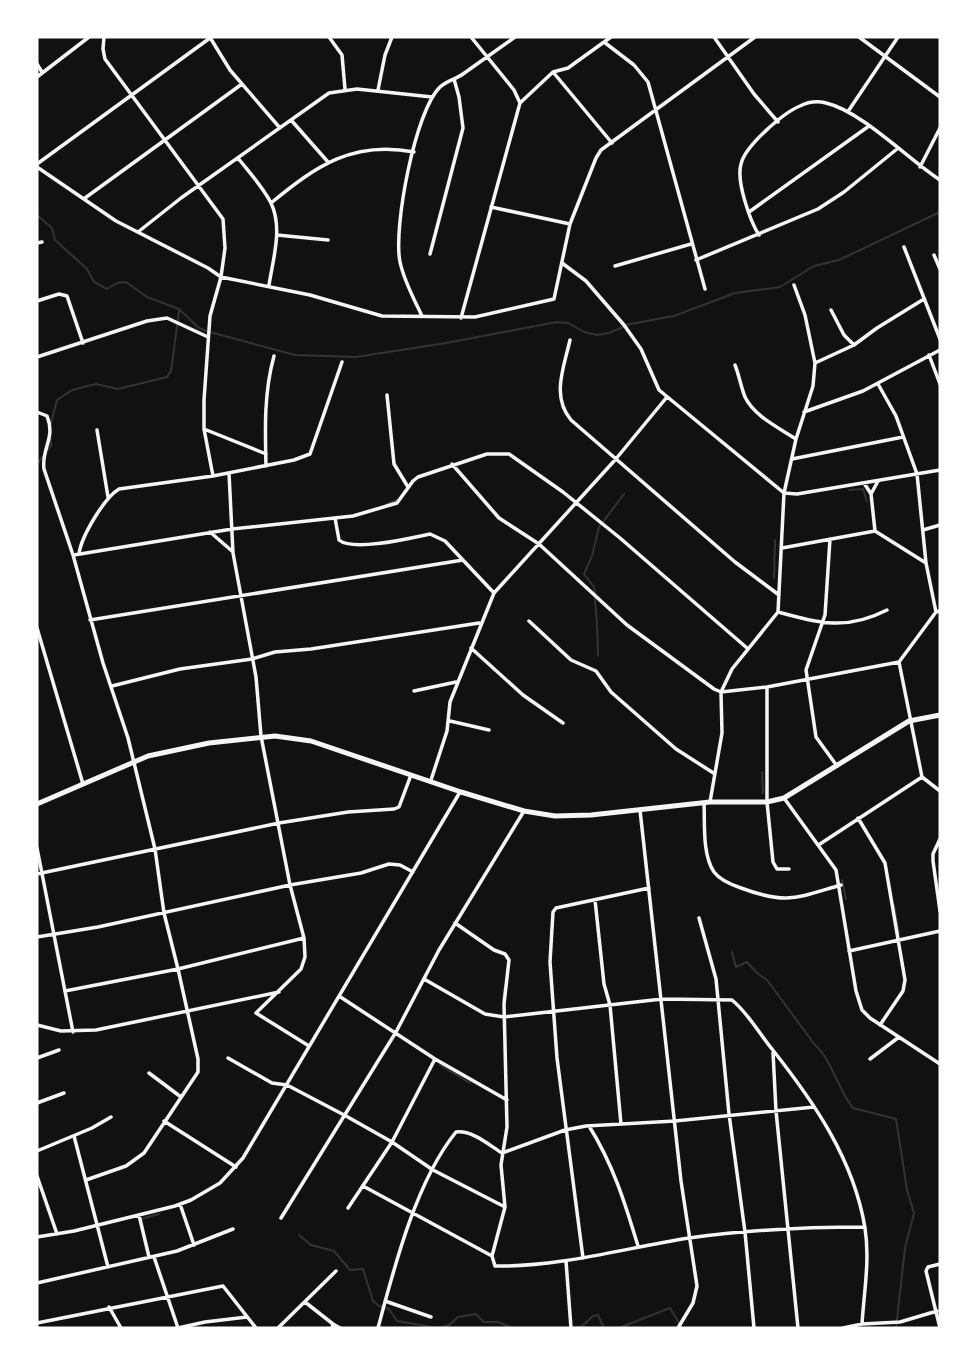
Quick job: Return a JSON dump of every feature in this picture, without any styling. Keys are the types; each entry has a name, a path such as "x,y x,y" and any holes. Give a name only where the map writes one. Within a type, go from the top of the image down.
{"main road":[{"path":"37,804 134,762 169,751 261,736 311,741 461,792 524,811 555,816 591,815 707,802 767,802 784,798 909,721 940,715"}],"street":[{"path":"37,77 89,37"},
{"path":"104,37 105,59 223,219 225,248 221,277 210,316 204,429 213,476"},
{"path":"329,37 342,55 345,89"},
{"path":"378,90 385,55 392,37"},
{"path":"471,37 514,90 520,103"},
{"path":"422,316 405,278 398,240 402,206 414,152 432,97 441,86 515,37"},
{"path":"461,318 520,103 552,72 568,68 611,37"},
{"path":"714,37 754,94 778,122"},
{"path":"280,128 219,55 210,38 37,166 116,221 221,277 269,285 382,316 475,317 554,299 570,224 596,158 611,143 755,37"},
{"path":"859,37 940,97"},
{"path":"849,110 898,37"},
{"path":"604,41 634,65 648,82 705,289"},
{"path":"37,64 42,72"},
{"path":"552,72 611,143"},
{"path":"430,254 463,128 460,97 454,79"},
{"path":"84,198 242,84"},
{"path":"138,232 329,93 345,89 378,90 432,97"},
{"path":"759,236 748,212 740,175 741,164 751,144 790,111 814,102 849,110 940,180"},
{"path":"291,120 328,162"},
{"path":"748,212 869,126"},
{"path":"920,167 940,128"},
{"path":"271,203 312,170 328,162 378,147 414,152"},
{"path":"696,260 759,236 818,209 844,192 897,149"},
{"path":"238,158 271,203 276,218 277,235 269,285"},
{"path":"491,207 570,224"},
{"path":"277,235 328,240"},
{"path":"615,266 691,244"},
{"path":"904,247 940,339"},
{"path":"934,255 940,269"},
{"path":"562,263 586,281 612,310 641,349 656,386 784,493 797,494 940,470"},
{"path":"794,285 805,315 815,363 813,386 796,439 784,493 778,612 732,669 721,692 722,733 707,802 710,863 715,874 730,884 776,900 793,899 841,885"},
{"path":"37,300 60,294 67,296 83,343"},
{"path":"815,363 854,345 924,299"},
{"path":"831,310 844,335 854,345"},
{"path":"37,357 147,321 167,318 208,337"},
{"path":"570,340 559,393 561,405 570,420 735,562 779,595"},
{"path":"804,412 842,400 878,384 940,350"},
{"path":"929,355 940,384"},
{"path":"266,466 267,390 274,356"},
{"path":"76,555 108,497 119,489 213,476 307,456 313,451 342,362"},
{"path":"735,365 750,404 796,439"},
{"path":"452,464 499,518 539,544 626,625 708,686 721,692 767,687 899,662 938,611 926,563 917,474 904,437 878,384"},
{"path":"387,395 394,464 408,487"},
{"path":"431,780 449,720 450,702 480,622 494,593 615,460 667,397"},
{"path":"37,412 47,416 51,425 43,465 76,555 90,620 134,762 155,849 164,913 199,1065 198,1072 145,1153 136,1160 86,1180"},
{"path":"204,429 266,454"},
{"path":"97,430 108,497"},
{"path":"792,459 904,437"},
{"path":"76,555 232,529 335,518 390,506 397,503 418,477 487,454 509,454 534,469 620,538 747,648"},
{"path":"229,473 233,552 258,692 261,736 290,885 304,938 304,963 279,992 257,1011 257,1016 309,1046"},
{"path":"871,494 878,481"},
{"path":"864,483 871,494 875,531"},
{"path":"335,518 339,540 345,544 384,543 430,534 446,541 494,593"},
{"path":"923,530 940,525"},
{"path":"782,548 875,531 926,563"},
{"path":"210,533 233,552"},
{"path":"830,539 824,624 807,662 806,678 816,737 837,766"},
{"path":"90,620 463,560"},
{"path":"778,612 824,624 854,622 874,617 887,610"},
{"path":"529,621 571,660 596,671 611,692 676,749 715,774"},
{"path":"112,685 180,669 252,659 275,652 311,649 480,622"},
{"path":"37,628 83,784"},
{"path":"471,648 523,695 563,723"},
{"path":"899,662 922,777 940,791"},
{"path":"414,691 457,682"},
{"path":"767,687 767,802 773,862 777,869 789,869"},
{"path":"449,720 489,730"},
{"path":"39,873 279,823 348,812 398,808 412,774"},
{"path":"820,844 922,777"},
{"path":"37,1237 180,1204 208,1191 236,1167 461,792"},
{"path":"784,798 820,844 836,870 841,885 856,991 862,1010 880,1026 940,1064"},
{"path":"640,809 675,1121 697,1286 695,1296 678,1328"},
{"path":"281,1218 396,1032 454,923 524,811"},
{"path":"858,818 885,863 904,985 903,991 880,1026"},
{"path":"940,839 933,854 933,861 940,911"},
{"path":"37,848 39,873 73,1032"},
{"path":"37,937 361,873 388,864 400,865 414,872"},
{"path":"583,1258 556,1058 550,962 554,909 649,888"},
{"path":"595,900 604,984 610,1005 621,1124"},
{"path":"699,918 712,958 729,1114 746,1232 754,1328"},
{"path":"454,923 508,957 504,1017 506,1137 501,1176 505,1207 492,1264 497,1267 566,1261 689,1238 746,1232 787,1228 864,1227"},
{"path":"849,951 940,932"},
{"path":"65,991 178,969 304,938"},
{"path":"424,979 485,1014 504,1017 662,999 727,998 735,1003 790,1071 814,1107 830,1132 852,1181 864,1227 867,1267 862,1324"},
{"path":"37,1025 73,1032 96,1030 279,992"},
{"path":"339,996 435,1059 507,1100"},
{"path":"870,1059 899,1037"},
{"path":"37,1058 59,1050"},
{"path":"773,1050 776,1111 798,1328"},
{"path":"228,1058 272,1083 287,1085 345,1116 392,1142 433,1170 505,1207"},
{"path":"348,1208 392,1142 435,1059"},
{"path":"149,1073 181,1097"},
{"path":"37,1103 64,1093"},
{"path":"502,1153 565,1130 589,1126 675,1121 814,1107"},
{"path":"37,1151 111,1117"},
{"path":"164,1121 236,1167"},
{"path":"589,1126 616,1178 638,1247"},
{"path":"378,1328 414,1212 452,1137 459,1131 475,1136 502,1153"},
{"path":"74,1136 108,1267"},
{"path":"37,1176 57,1234"},
{"path":"363,1186 492,1256"},
{"path":"180,1204 194,1245"},
{"path":"139,1215 151,1257 178,1328 205,1321 247,1317"},
{"path":"37,1283 151,1257 194,1245 233,1229"},
{"path":"566,1261 571,1328"},
{"path":"940,1264 926,1269 940,1328"},
{"path":"278,1328 336,1271"},
{"path":"37,1323 223,1286 256,1328"},
{"path":"385,1301 431,1317"},
{"path":"305,1302 333,1326 340,1328"},
{"path":"109,1307 121,1328"},
{"path":"843,1328 900,1322 937,1311"}],"waterway":[{"path":"37,215 52,228 55,240 87,269 94,282 107,289 117,283 126,282 147,297 179,309 206,331 295,355 356,357 557,322 568,323 584,332 597,335 609,333 630,324 674,316 735,293 780,287 814,266 839,260 940,212"},
{"path":"51,423 57,400 72,390 96,384 118,389 167,377 171,371 179,311"},
{"path":"48,450 51,439"},
{"path":"37,465 42,457"},
{"path":"849,490 863,489 867,502"},
{"path":"595,593 594,587 584,574 592,556 599,527 624,494"},
{"path":"387,504 399,499"},
{"path":"774,578 775,540"},
{"path":"595,599 598,656"},
{"path":"762,772 763,793"},
{"path":"842,880 846,899"},
{"path":"894,905 899,934"},
{"path":"732,952 736,967 747,962 767,980 820,1050 853,1108 896,1119 907,1190 914,1213 905,1248 896,1328"},
{"path":"503,1001 504,989"},
{"path":"440,1065 470,1083"},
{"path":"141,1219 159,1214"},
{"path":"299,1235 311,1245 334,1251 350,1270 363,1269 373,1301 389,1309 397,1321 438,1328 449,1325 458,1317 476,1314 484,1322 498,1322 513,1328"},
{"path":"619,1328 670,1308 682,1328"},
{"path":"582,1326 598,1315 604,1328"},
{"path":"518,1328 547,1328"},
{"path":"569,1328 587,1328"}]}
